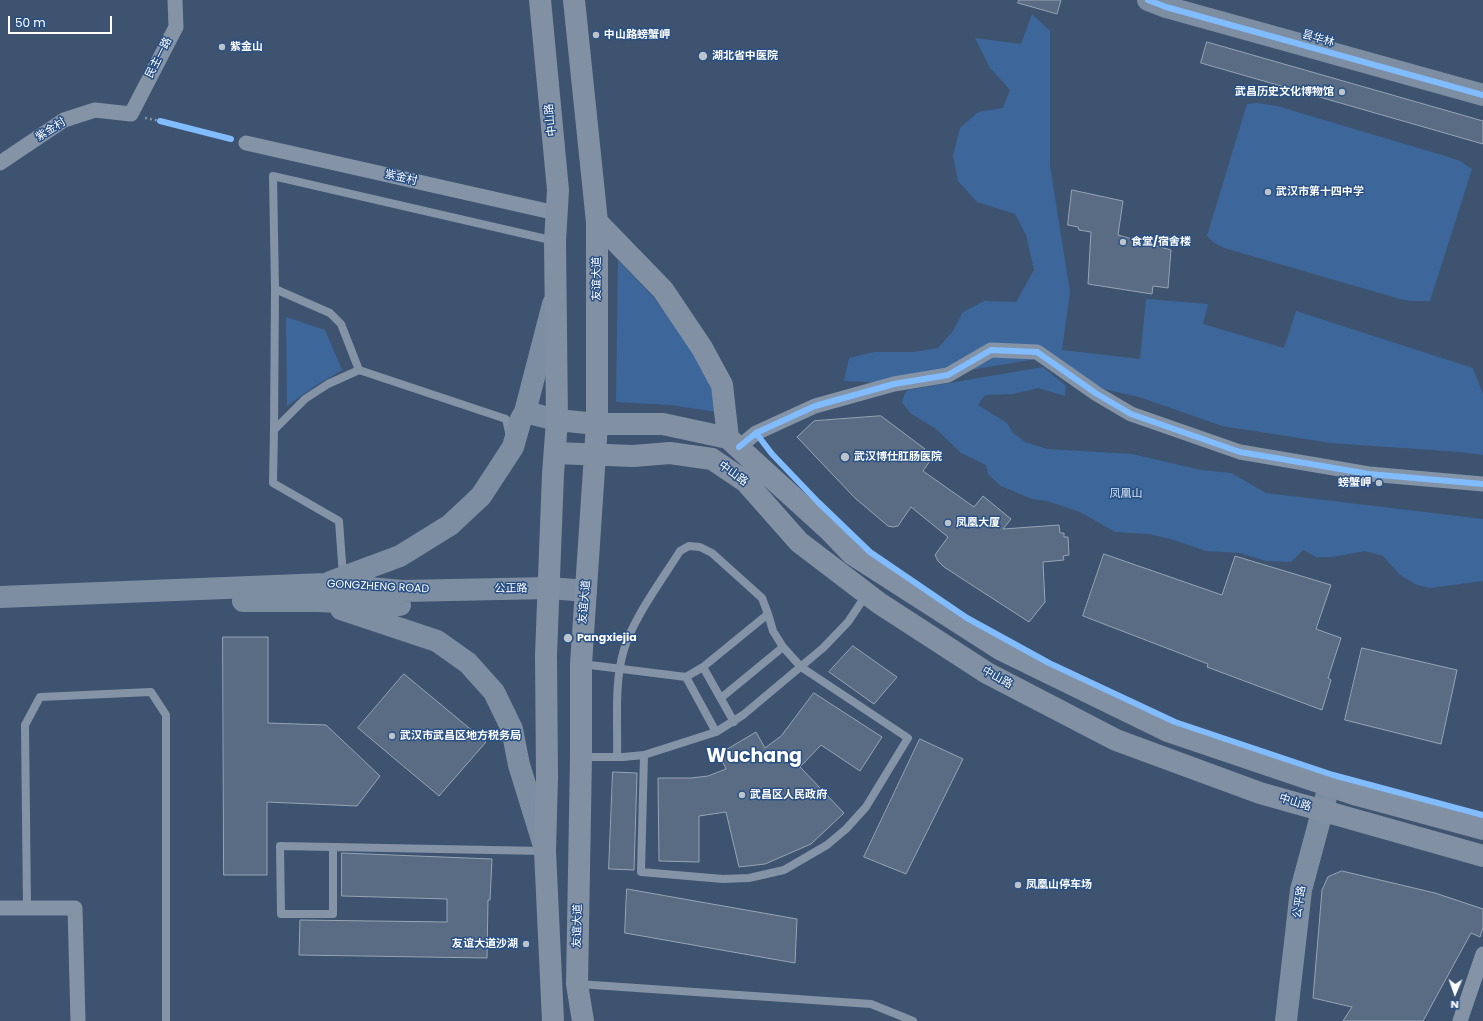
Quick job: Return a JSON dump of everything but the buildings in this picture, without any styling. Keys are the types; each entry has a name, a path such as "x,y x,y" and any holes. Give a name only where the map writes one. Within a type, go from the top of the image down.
{"main road":[{"name":"中山路","path":"540,0 558,190 554,241"},
{"path":"524,412 558,420 596,424 663,424 734,442 722,385 702,348 663,290 596,215 574,0"},
{"name":"昙华林","path":"1148,0 1166,7 1483,95"},
{"name":"友谊大道","path":"583,1021 577,984 581,664 596,424 596,215"},
{"path":"553,1021 545,851 547,778 546,655 555,453 558,420 554,241"},
{"path":"328,587 400,556 450,525 481,496 512,447 524,412 555,293"},
{"name":"中山路","path":"734,442 828,529 852,554 1000,649 1168,731 1356,795 1483,829"},
{"name":"中山路","path":"555,453 594,456 633,456 670,453 712,459 746,482 799,542 867,594 987,673 1116,740 1260,793 1483,856"},
{"path":"328,587 437,641 468,663 494,692 512,729 519,765 545,851"},
{"name":"GONGZHENG ROAD","path":"0,611 169,603 328,587"},
{"name":"GONGZHENG ROAD","path":"0,597 328,587 407,605 436,590"},
{"name":"公正路","path":"436,590 550,588 586,591"},
{"name":"公平路","path":"1286,1021 1301,890 1321,811 1329,786"}],"street":[{"name":"民主一路","path":"131,114 176,27 175,0"},
{"name":"紫金村","path":"0,163 64,120 95,110 131,114"},
{"name":"紫金村","path":"246,143 556,213"},
{"path":"734,442 756,434 815,406 894,384 948,375 991,350 1037,352 1097,394 1131,414 1240,452 1369,474 1483,484"},
{"path":"0,908 76,908 78,1021"},
{"path":"1460,1021 1483,954"}],"lane":[{"path":"328,587 339,521 273,483 275,289 273,176 554,241"},
{"path":"275,289 330,314 341,324 359,370"},
{"path":"274,430 305,399 328,384 359,370 506,419 512,447"},
{"path":"617,757 620,667 623,651 638,621 680,552 689,546 700,547 722,560 762,598 773,631 783,648 801,667 908,738 866,807 846,828 821,849 784,870 750,878 723,879 641,872 644,755"},
{"path":"581,757 644,755 716,732 734,722 834,638 867,594"},
{"path":"581,664 620,667 686,677 703,667 768,614"},
{"path":"721,698 783,648"},
{"path":"703,667 734,722"},
{"path":"686,677 716,732"},
{"path":"28,908 25,725 40,697 151,692 166,715 166,1021"},
{"path":"333,847 333,914 281,914 280,846 333,847 545,851"},
{"path":"577,984 872,1004 913,1021"}],"path":[{"path":"160,122 167,123"}],"green space":[{"path":"1032,14 1050,31 1050,166 1070,292 1062,350 1140,359 1146,299 1208,304 1203,324 1284,348 1296,311 1473,368 1483,394 1483,455 1331,443 1222,426 1139,397 1099,388 1036,359 891,383 844,381 849,358 874,352 913,352 938,348 953,331 963,312 984,301 1016,302 1034,270 1026,235 1015,214 977,202 958,181 953,156 960,128 978,112 1003,108 1010,90 990,68 975,38 1021,44"},
{"path":"1257,103 1277,106 1445,156 1460,161 1472,169 1430,301 1411,301 1400,299 1224,248 1213,242 1207,236 1247,104"},
{"path":"618,260 655,299 684,338 720,398 716,412 671,405 616,402"},
{"path":"286,317 325,330 342,370 315,386 287,406"},
{"name":"凤凰山","path":"1043,367 1066,386 1065,396 1038,388 1013,394 985,395 978,405 1007,423 1013,433 1025,442 1047,449 1132,454 1201,470 1231,473 1266,493 1483,519 1483,581 1430,588 1417,585 1400,575 1383,556 1365,551 1332,557 1316,557 1303,550 1291,562 1266,561 1240,553 1206,551 1174,540 1149,534 1115,532 1080,512 1047,501 1032,499 1001,486 988,474 986,465 961,453 936,429 910,413 902,402 905,393 908,390"}],"cycle path":[{"path":"1148,0 1166,7 1483,95"},
{"path":"160,121 231,139"},
{"path":"739,447 756,433 815,406 894,384 948,375 991,350 1037,352 1097,394 1131,414 1240,452 1369,474 1483,484"},
{"path":"756,433 772,454 818,502 870,552 967,618 1049,663 1175,722 1333,775 1483,815"}],"place":[{"name":"中山路螃蟹岬","path":"596,35"},
{"name":"紫金山","path":"222,47"},
{"name":"湖北省中医院","path":"703,56"},
{"name":"武昌历史文化博物馆","path":"1342,92"},
{"name":"武汉市第十四中学","path":"1268,192"},
{"name":"食堂/宿舍楼","path":"1123,242"},
{"name":"武汉博仕肛肠医院","path":"845,457"},
{"name":"螃蟹岬","path":"1379,483"},
{"name":"凤凰大厦","path":"948,523"},
{"name":"Pangxiejia","path":"568,638"},
{"name":"武汉市武昌区地方税务局","path":"392,736"},
{"name":"武昌区人民政府","path":"742,795"},
{"name":"凤凰山停车场","path":"1018,885"},
{"name":"友谊大道沙湖","path":"526,944"}],"district":[{"name":"Wuchang","path":"754,757"}]}
